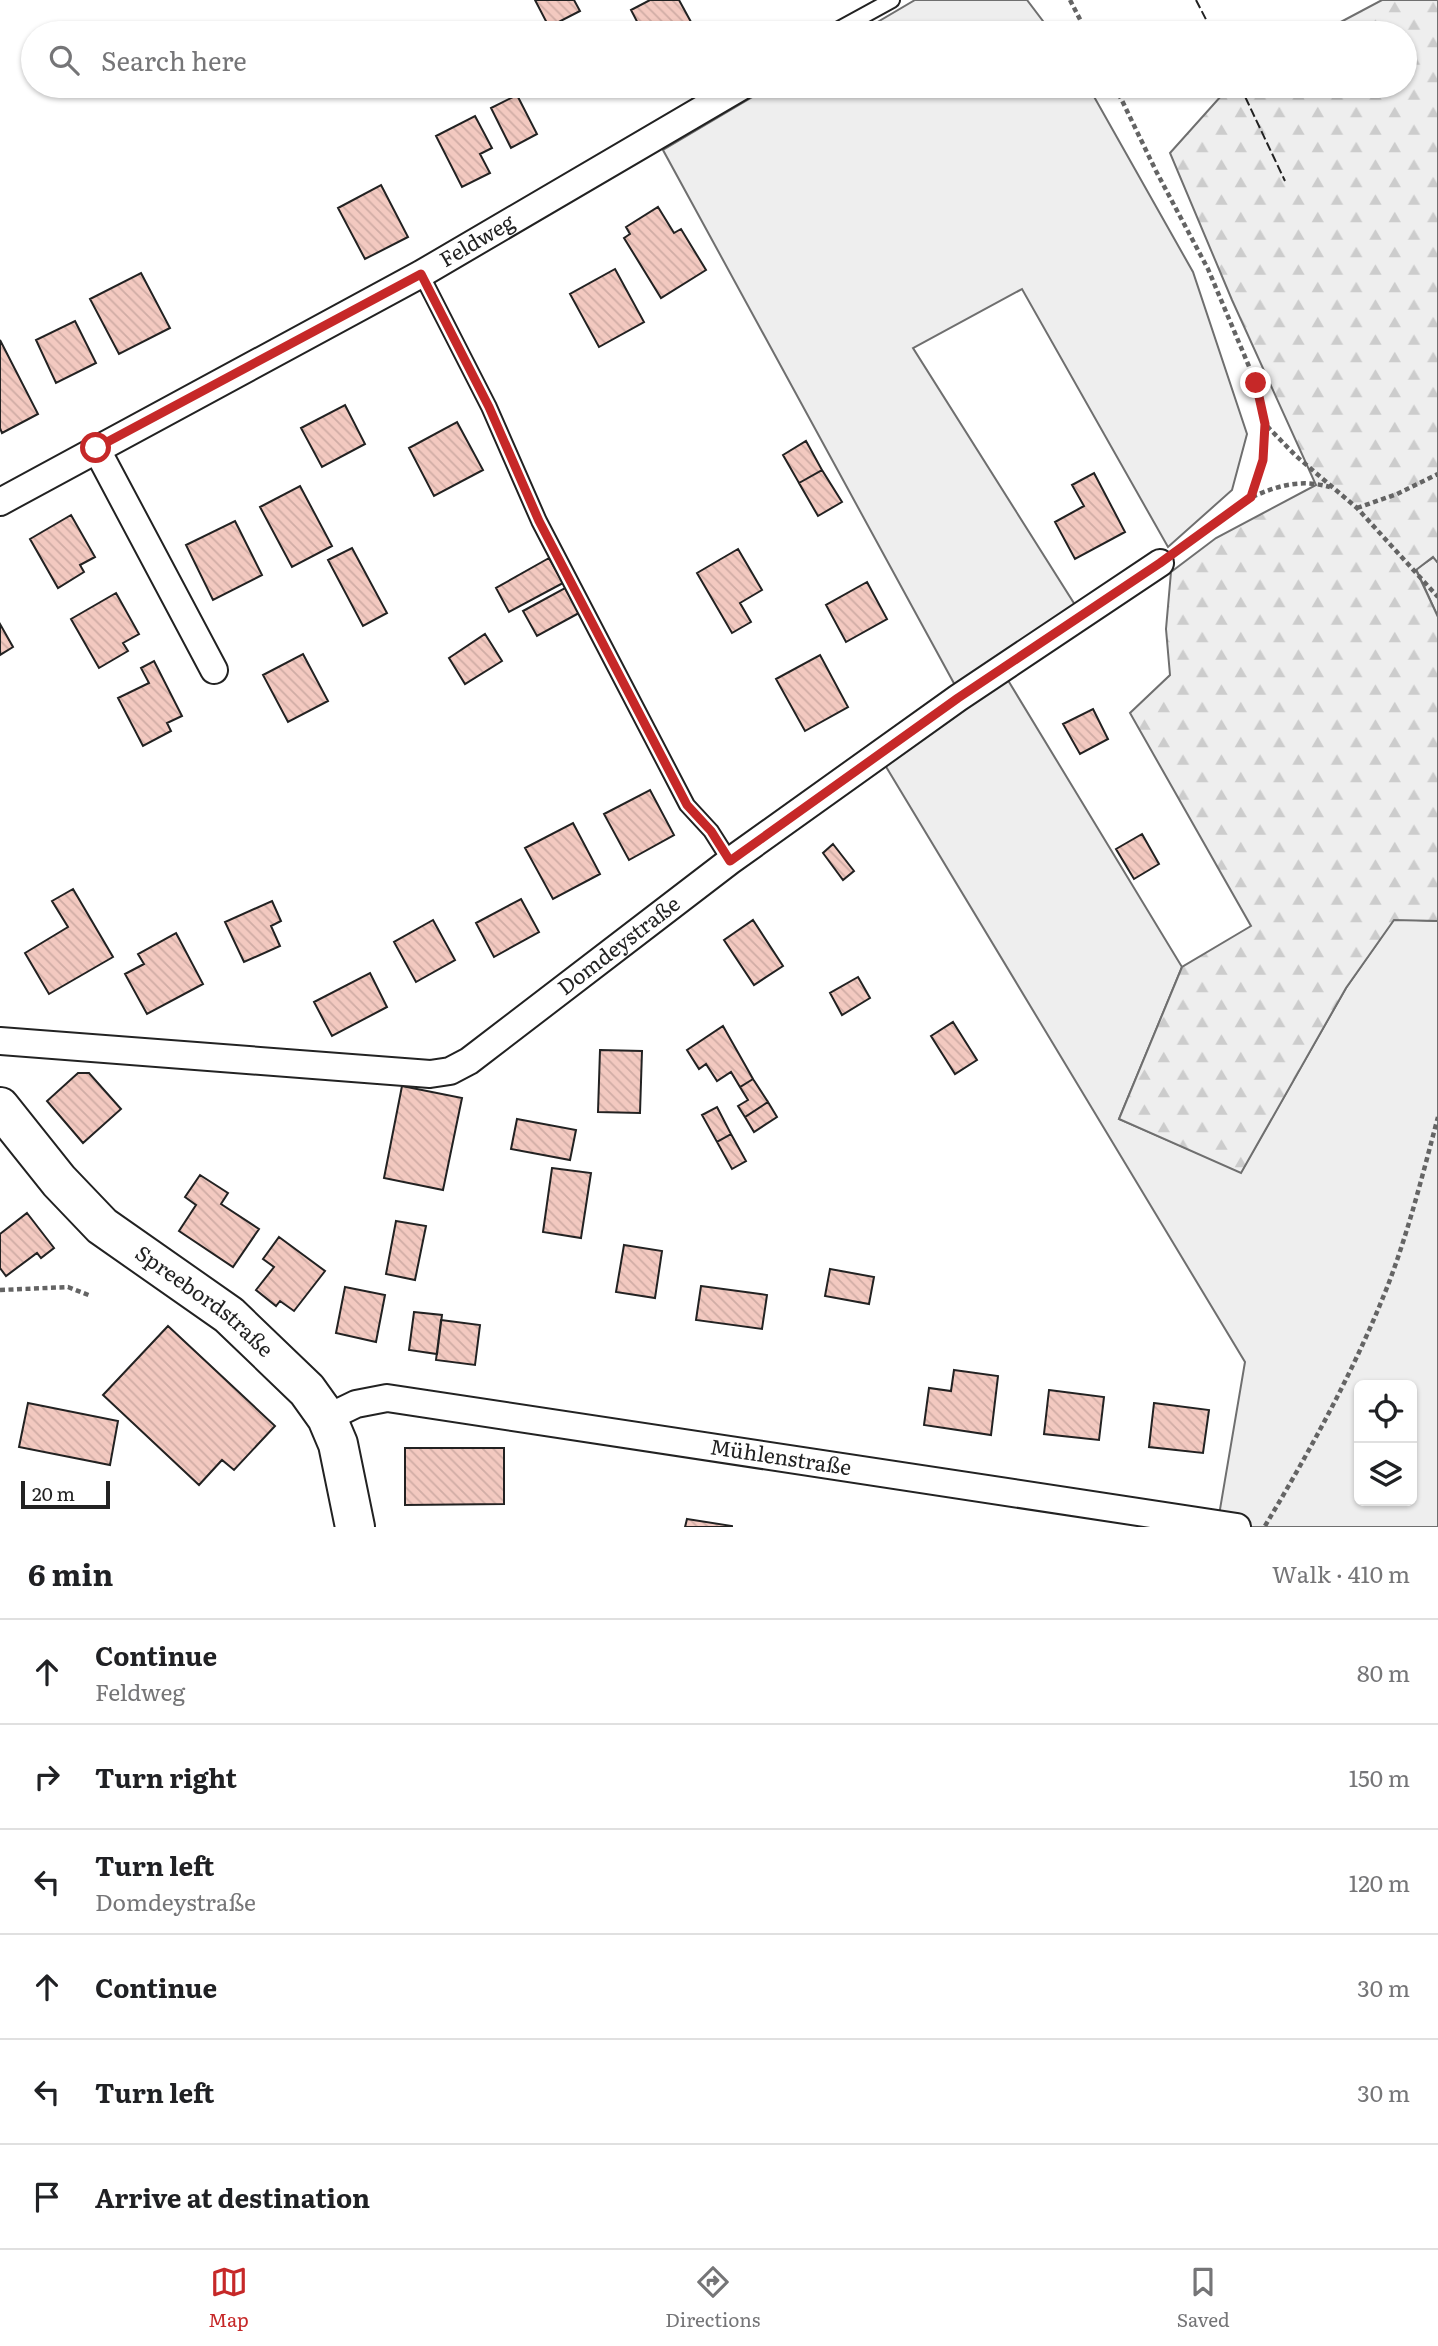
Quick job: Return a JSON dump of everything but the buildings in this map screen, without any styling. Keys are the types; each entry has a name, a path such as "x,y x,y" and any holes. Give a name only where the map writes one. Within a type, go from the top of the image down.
{"main road":[{"name":"Spreebordstraße","path":"0,1107 59,1181 102,1226 229,1315 307,1390 327,1418 345,1472 355,1527"}],"street":[{"name":"Feldweg","path":"0,502 421,274 722,98"},
{"path":"96,448 214,670"},
{"name":"Domdeystraße","path":"0,1041 417,1073 450,1071 469,1061 730,861 958,698 1160,563"},
{"name":"Mühlenstraße","path":"327,1418 356,1404 387,1398 1237,1527"}],"lane":[{"path":"854,21 892,0"},
{"path":"421,274 489,407 539,521 687,805 711,831 730,861"}],"path":[{"path":"1070,0 1081,21"},
{"path":"1121,98 1208,269 1256,383 1265,424 1263,460 1251,497"},
{"path":"1265,424 1357,508 1438,597"},
{"path":"1357,508 1397,495 1438,474"},
{"path":"1160,563 1251,497 1282,484 1315,483 1333,488"},
{"path":"1265,1527 1343,1386 1387,1285 1418,1194 1438,1116"},
{"path":"0,1290 68,1287 91,1296"}],"green space":[{"path":"915,0 1027,0 1043,21 879,21"},
{"path":"1382,0 1438,0 1438,563 1433,557 1416,570 1438,617 1438,921 1394,920 1346,988 1241,1173 1119,1119 1182,967 1251,926 1130,713 1170,675 1166,629 1171,572 1216,538 1316,485 1232,300 1170,153 1219,98 1417,98 1417,21 1343,21"},
{"path":"751,98 1095,98 1193,272 1247,434 1232,490 1168,547 1022,289 913,348 1077,608 956,687 663,150"},
{"path":"1434,557 1438,563 1438,617 1416,569"},
{"path":"1006,677 1182,967 1119,1119 1241,1172 1346,988 1394,919 1438,921 1438,1527 1217,1527 1245,1362 885,765"}],"fence":[{"path":"1196,0 1207,21"},
{"path":"1246,98 1285,181"}],"route":[{"path":"96,448 421,274 489,407 539,521 687,805 711,831 730,861 958,698 1160,563 1251,497 1263,460 1265,424 1256,383"}]}
